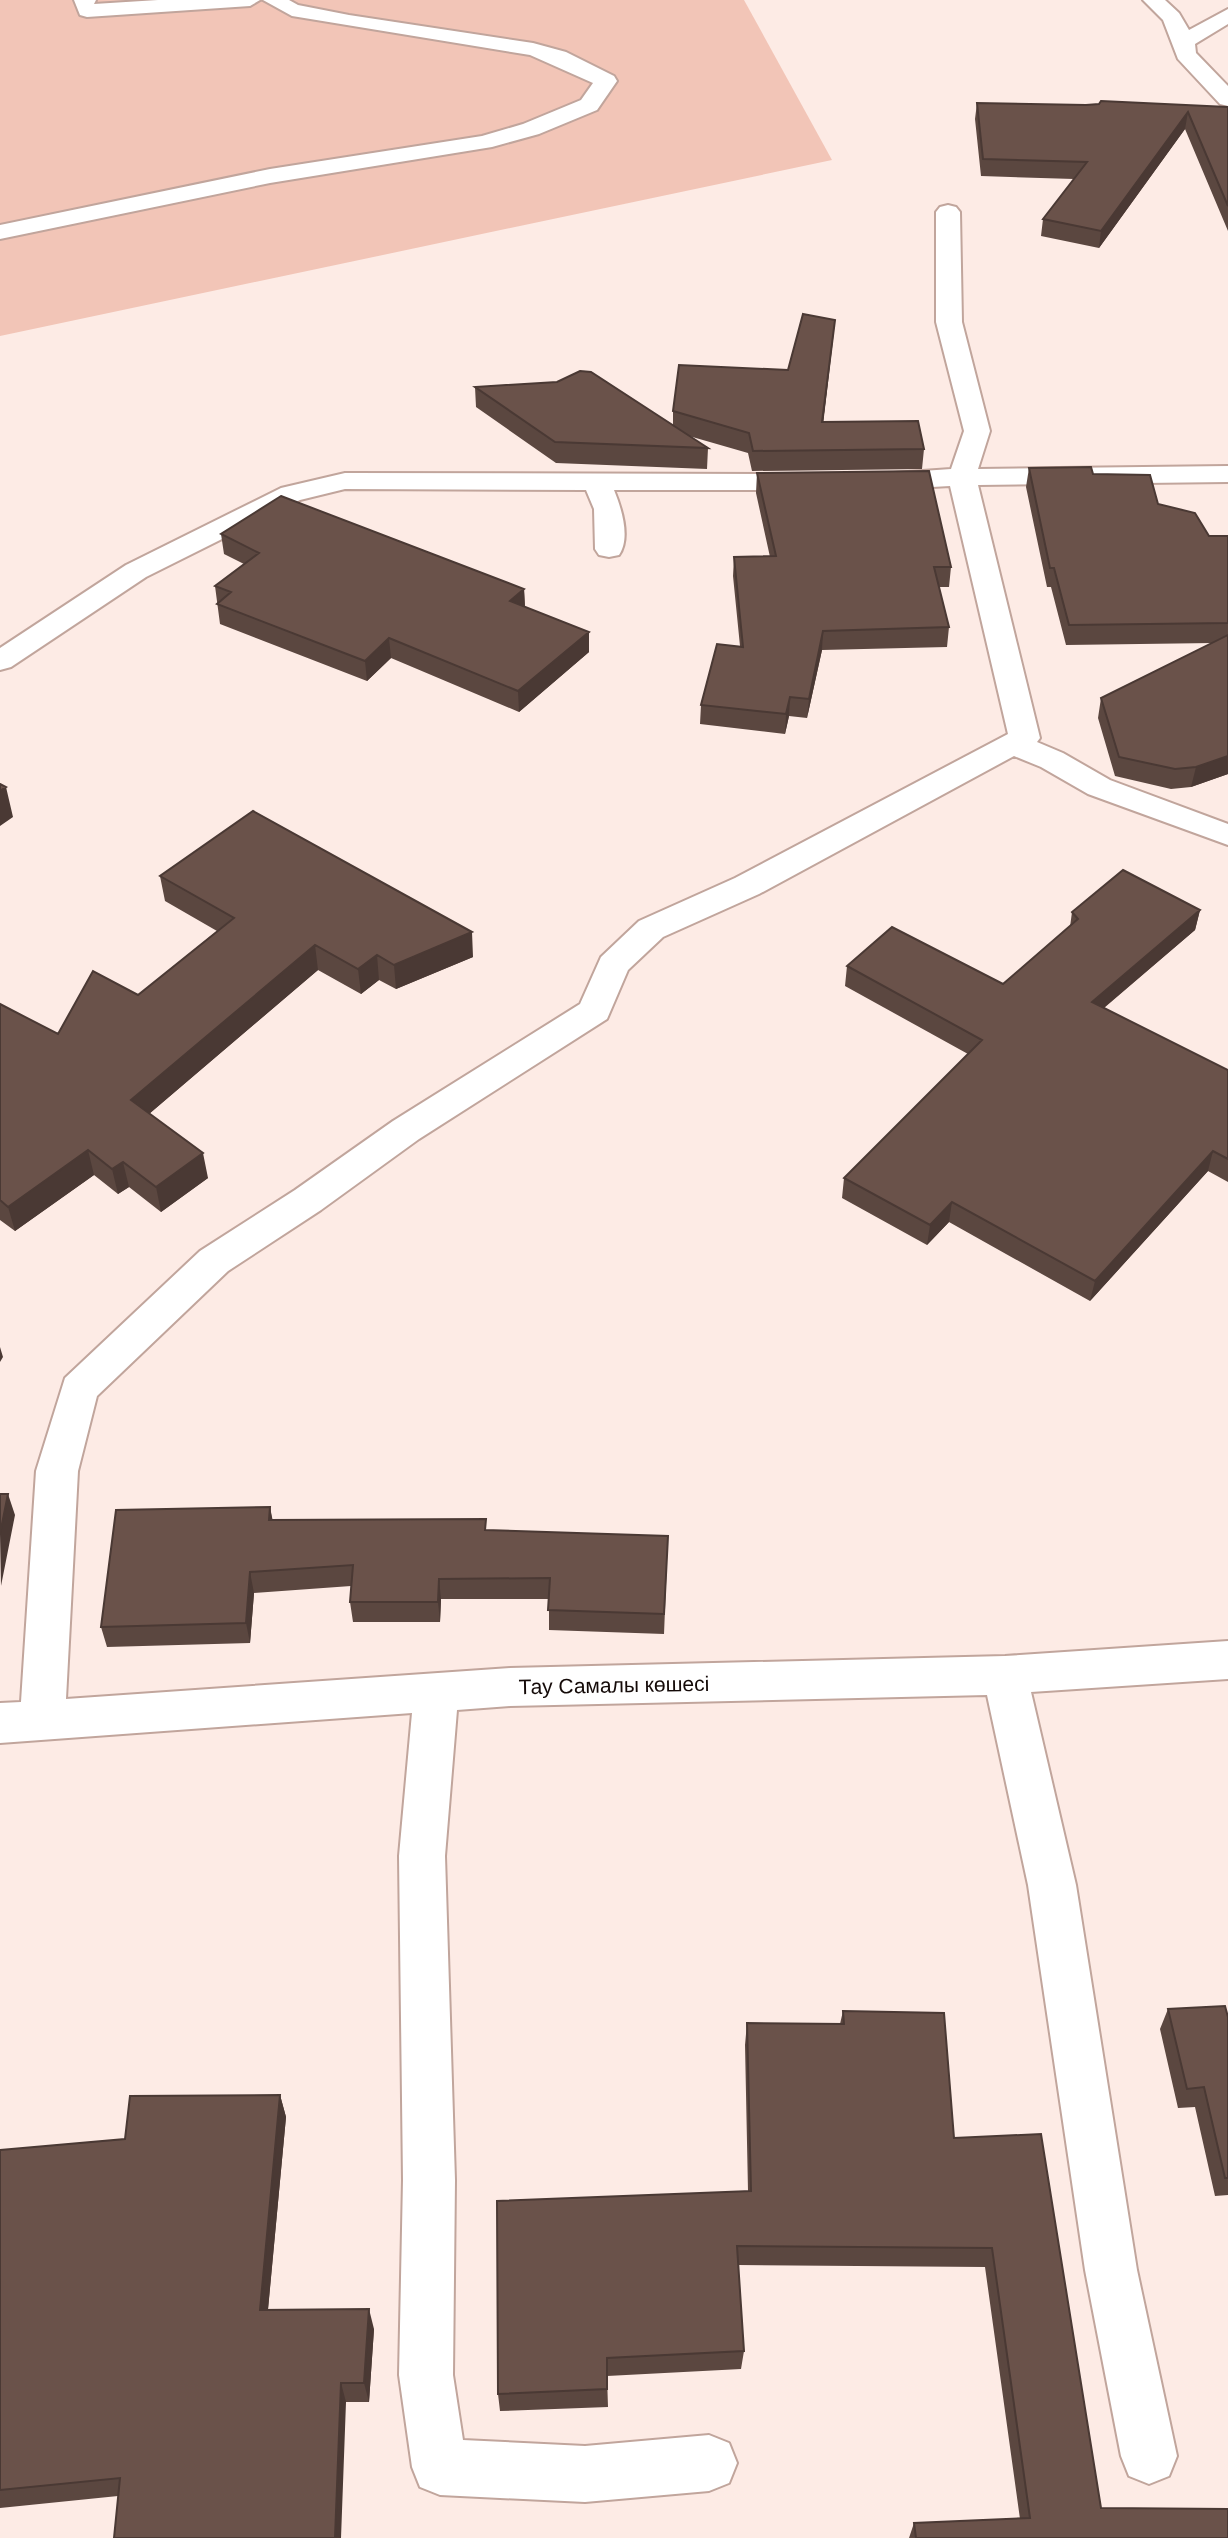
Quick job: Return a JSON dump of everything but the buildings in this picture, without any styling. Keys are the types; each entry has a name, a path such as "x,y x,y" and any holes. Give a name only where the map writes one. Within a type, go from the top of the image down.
{"street":[{"path":"86,0 83,2 87,11 250,0"},
{"path":"0,232 270,176 484,142 531,129 589,104 606,81 558,57 533,49 349,21 292,10 273,0"},
{"path":"1153,0 1172,17 1184,42 1186,54 1228,99"},
{"path":"1184,42 1228,15"},
{"path":"21,1722 57,1471 79,1389 214,1261 308,1200 406,1130 595,1011 613,965 651,929 747,886 1024,738 962,477 977,431 949,323 948,212"},
{"path":"0,661 136,571 291,494 345,481 842,482 962,477 1228,474"},
{"path":"596,481 608,509 609,549"},
{"path":"1013,744 1052,760 1099,787 1228,835"},
{"name":"Тау Самалы көшесі","path":"21,1722 510,1687 1005,1675 1228,1661"},
{"path":"1005,1675 1052,1885 1111,2270 1149,2456"},
{"path":"436,1692 422,1856 429,2180 426,2375 440,2467 585,2474 709,2463"}],"shaded area":[{"path":"0,0 744,0 832,160 0,336"}]}
